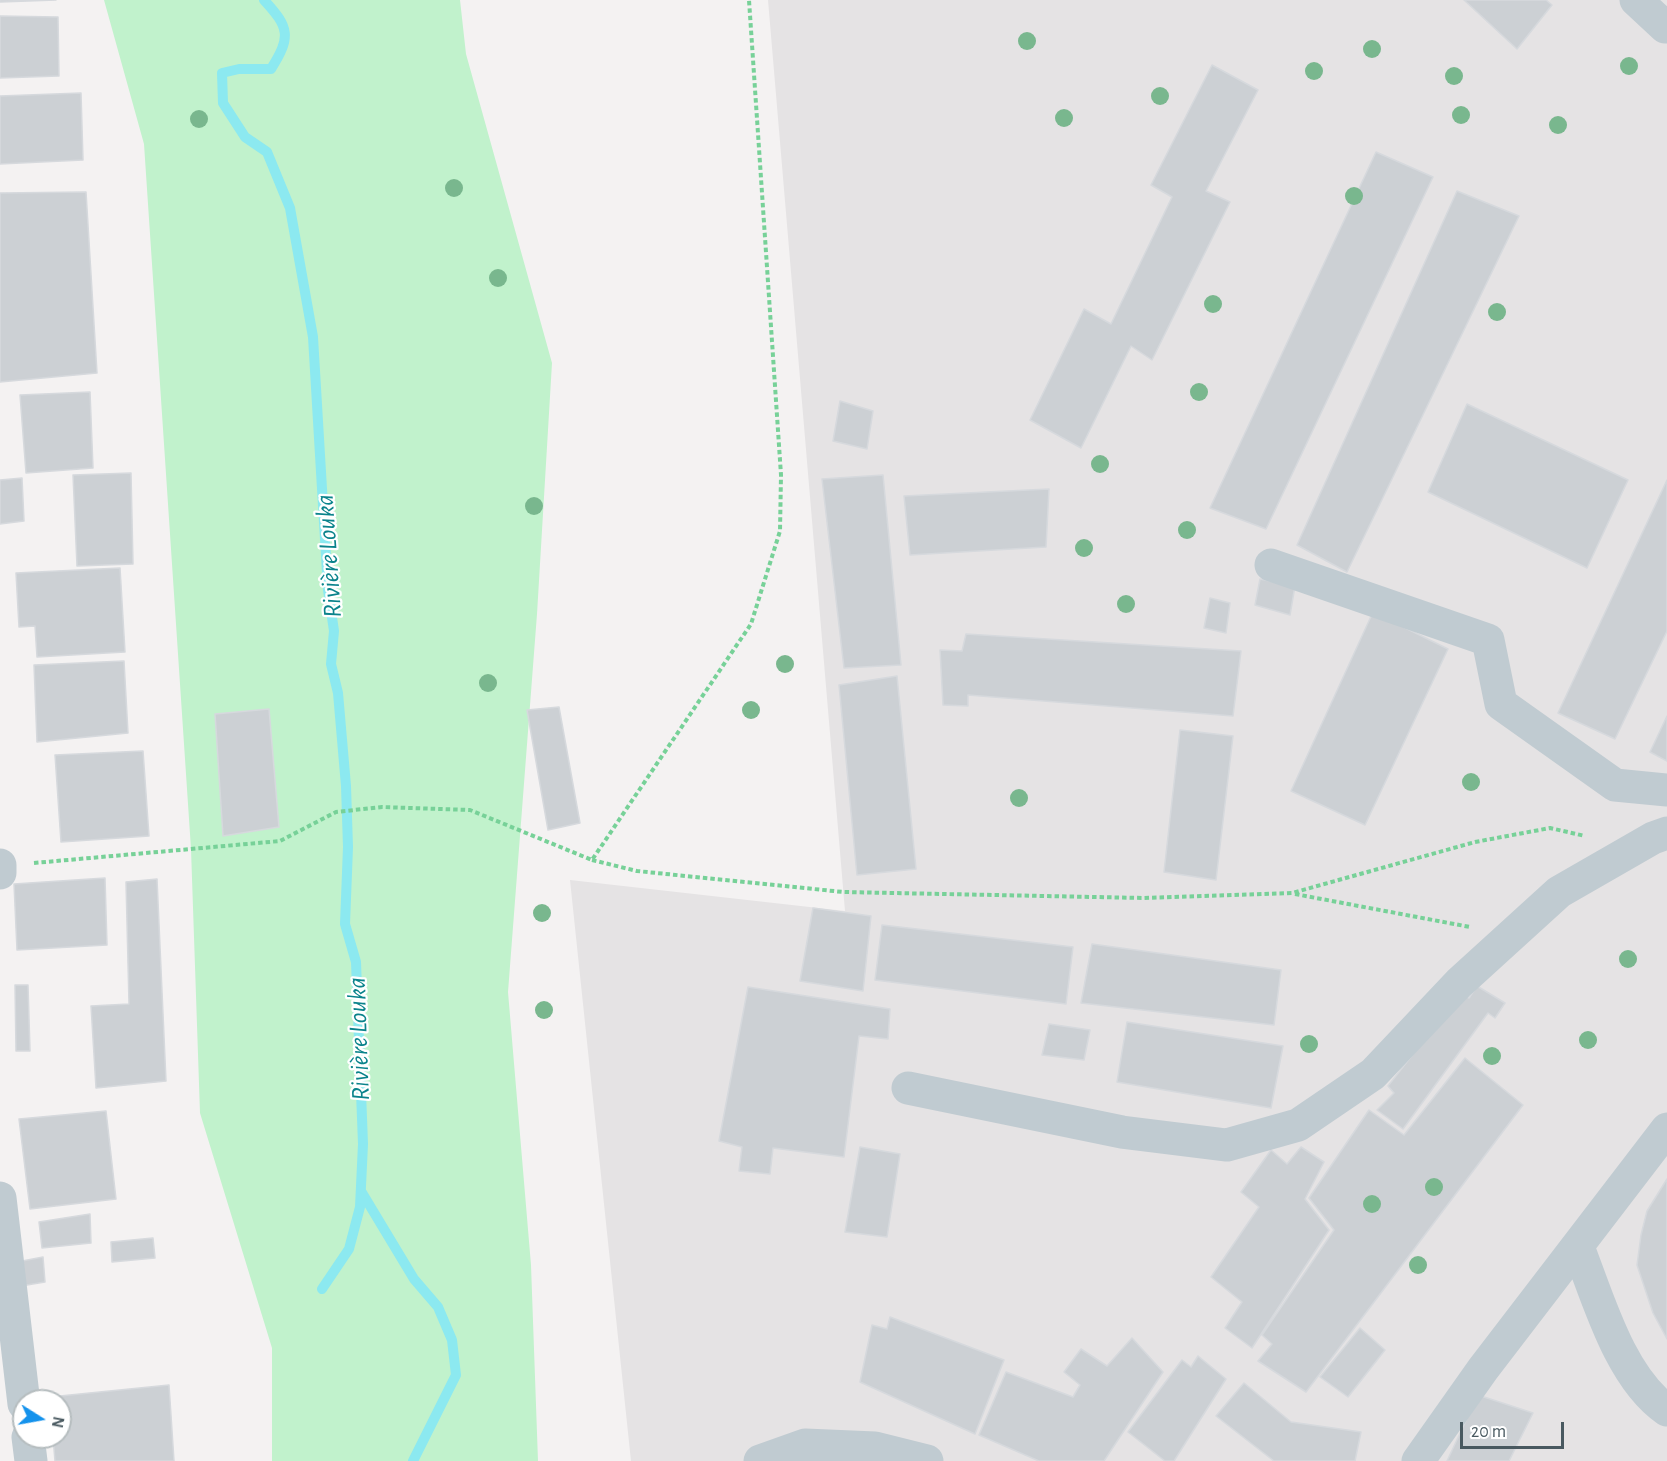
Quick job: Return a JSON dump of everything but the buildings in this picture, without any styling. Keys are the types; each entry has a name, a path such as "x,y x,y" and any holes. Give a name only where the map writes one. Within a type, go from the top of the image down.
{"street":[{"path":"1636,0 1664,20"},
{"path":"1271,565 1488,640 1501,704 1615,785 1667,790"},
{"path":"908,1089 1122,1132 1227,1144 1298,1125 1373,1074 1459,983 1559,892 1635,848 1667,833"},
{"path":"0,866 0,873"},
{"path":"1418,1461 1484,1369 1667,1129"},
{"path":"0,1198 22,1389"},
{"path":"1578,1247 1604,1313 1632,1374 1667,1410"},
{"path":"760,1461 805,1445 875,1448 927,1461"}],"path":[{"path":"592,860 751,624 780,531 781,475 749,0"},
{"path":"0,866 77,857 280,841 336,812 382,807 470,810 592,860 637,871 843,892 1144,898 1292,893 1512,935"},
{"path":"1292,893 1475,842 1550,828 1635,848"}],"shaded area":[{"path":"768,0 1667,0 1667,1461 631,1461 570,880 845,911"}],"green space":[{"path":"104,0 460,0 466,54 552,363 537,614 508,992 531,1265 538,1461 272,1461 272,1348 200,1113 191,849 144,144"}],"waterway":[{"name":"Rivière Louka","path":"264,0 283,26 285,33 282,49 271,69 239,69 222,73 223,103 245,137 267,152 290,208 313,337 328,590 334,631 331,664 338,693 346,786 348,847 345,924 356,962 363,1144 360,1207 349,1249 322,1289"},
{"name":"Rivière Louka","path":"361,1191 414,1279 438,1307 452,1340 456,1375 413,1461"}]}
